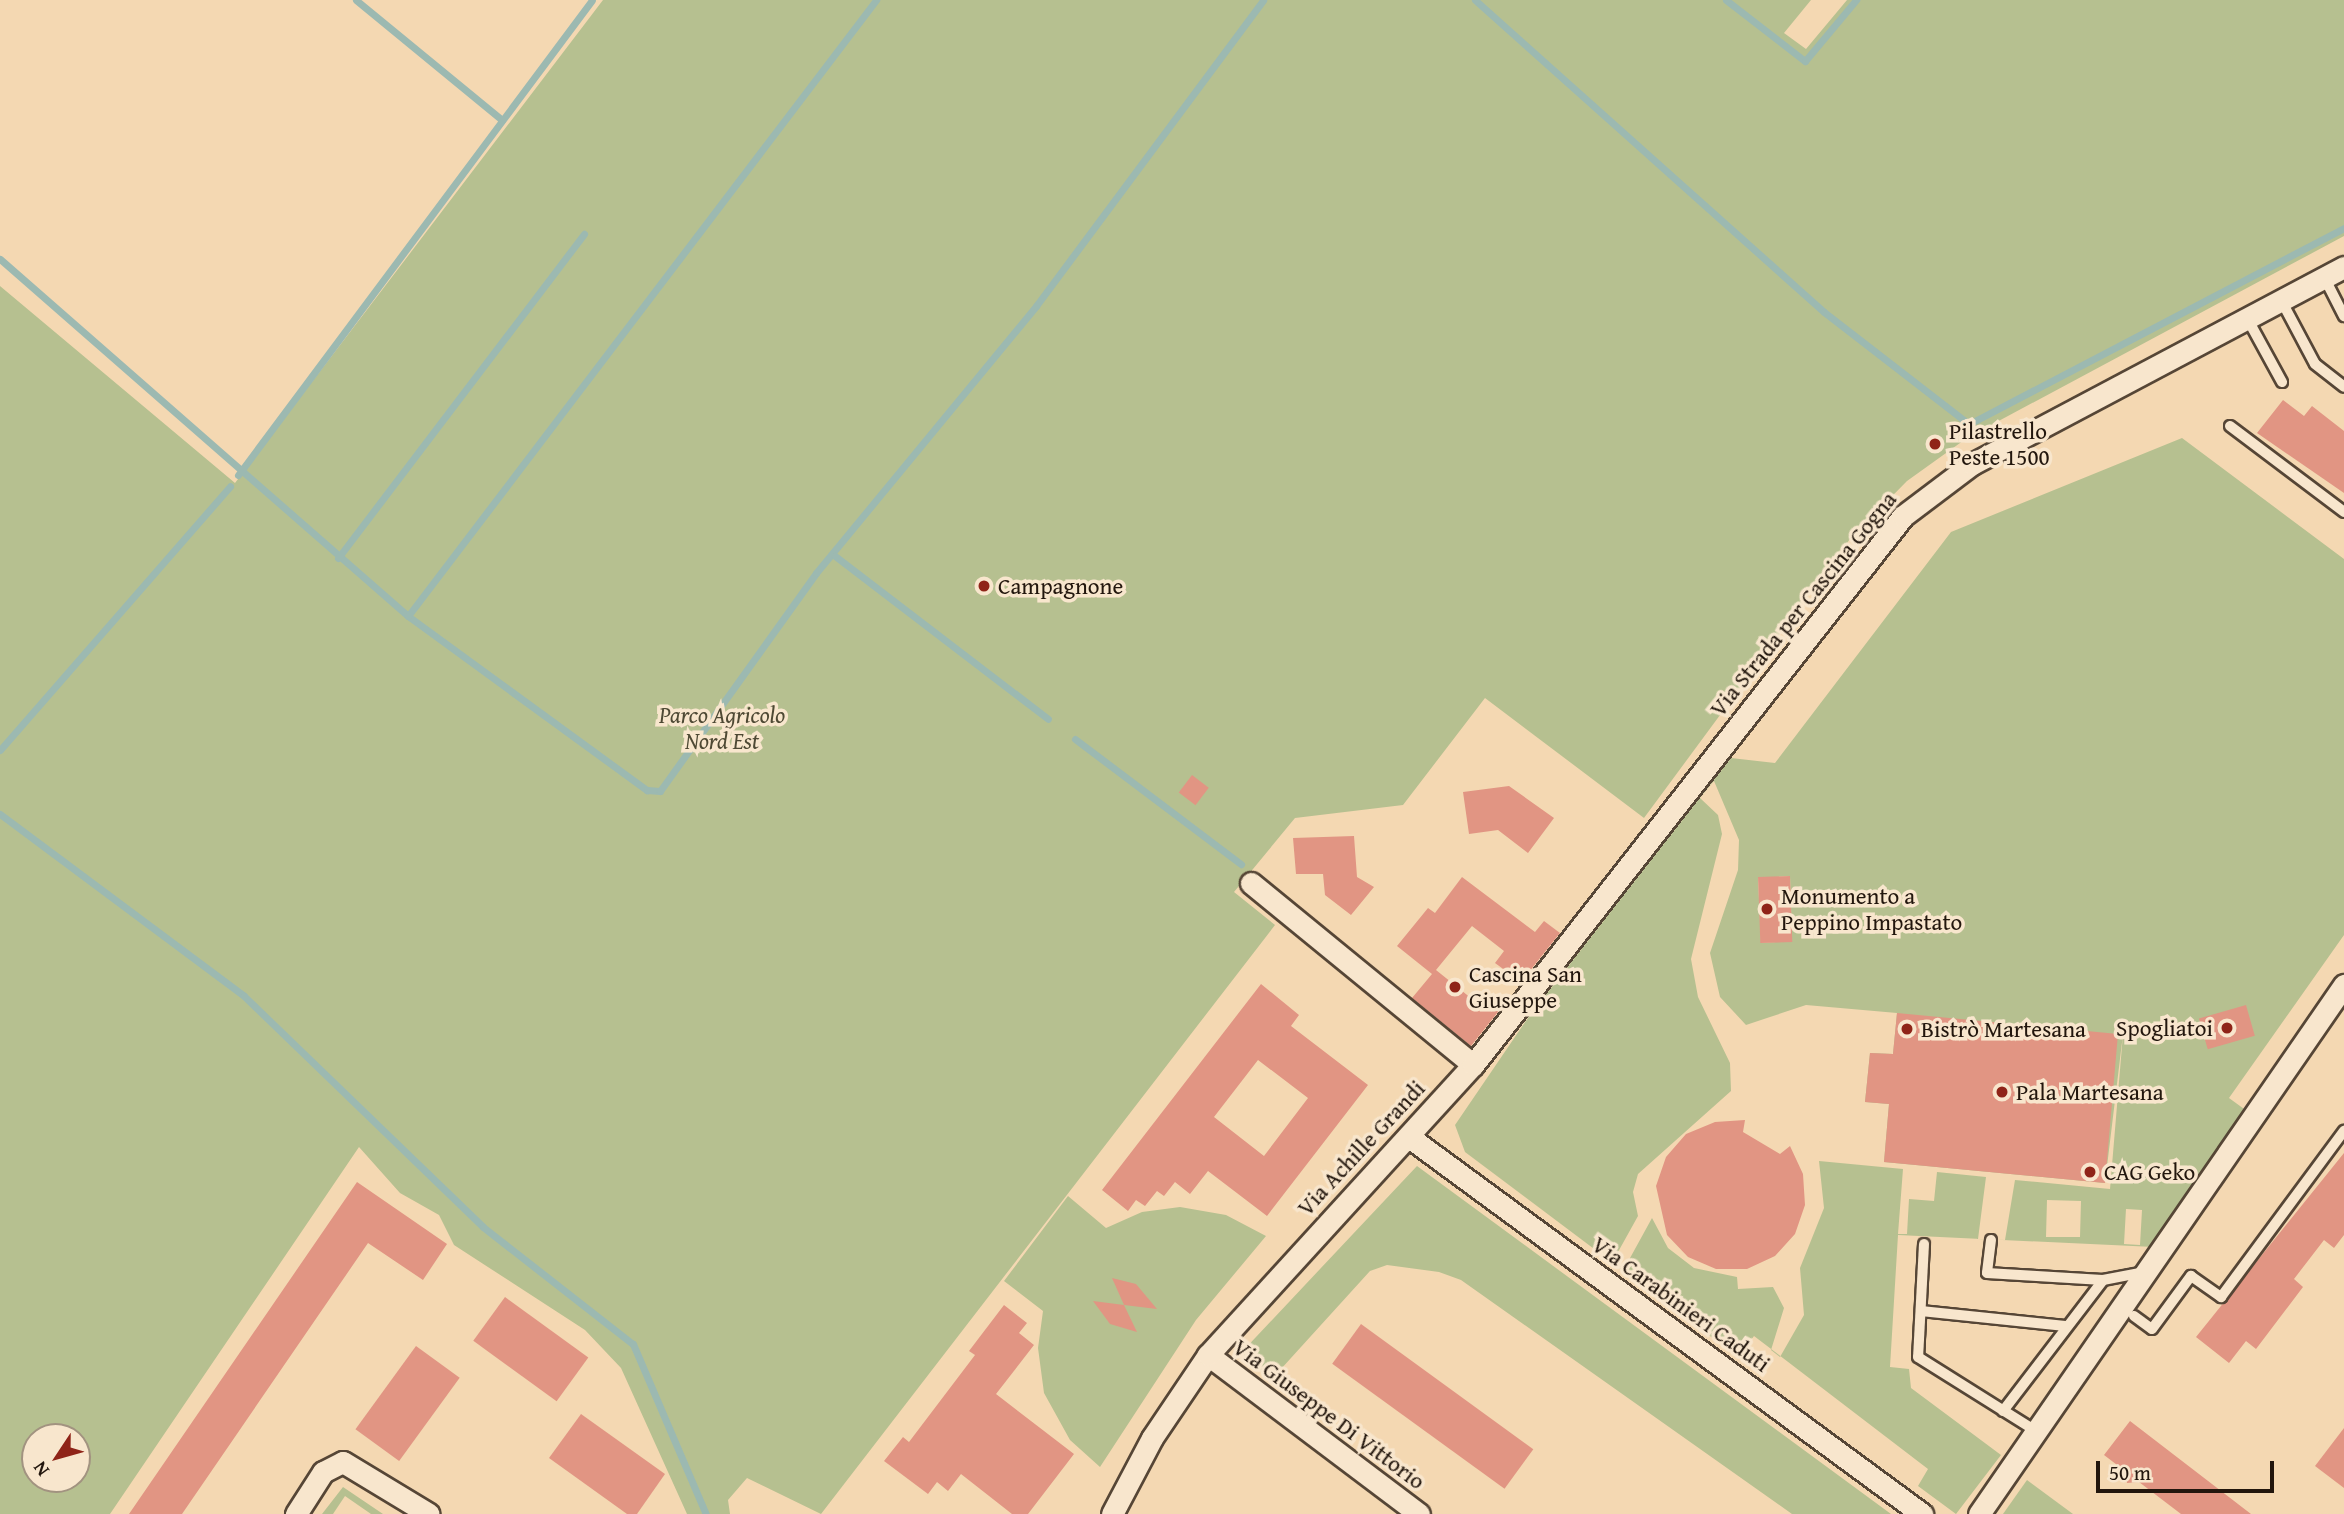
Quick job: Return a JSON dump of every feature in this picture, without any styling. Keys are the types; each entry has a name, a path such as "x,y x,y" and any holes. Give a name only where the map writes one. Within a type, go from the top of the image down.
{"street":[{"name":"Via Strada per Cascina Gogna","path":"1662,826 1881,540 1920,499 1972,464 2344,267"},
{"name":"Via Achille Grandi","path":"1112,1514 1152,1438 1208,1355 1473,1065 1662,826"},
{"path":"1251,883 1473,1065"},
{"path":"1979,1514 2344,985"},
{"name":"Via Carabinieri Caduti","path":"1409,1137 1922,1514"},
{"name":"Via Giuseppe Di Vittorio","path":"1208,1355 1419,1514"},
{"path":"296,1514 323,1472 343,1462 429,1514"}],"lane":[{"path":"2324,277 2344,316"},
{"path":"2281,300 2315,364 2344,387"},
{"path":"2247,318 2282,382"},
{"path":"2230,426 2344,512"},
{"path":"2134,1316 2152,1329 2192,1276 2221,1297 2344,1130"},
{"path":"1991,1240 1987,1273 2103,1280 2146,1272"},
{"path":"1924,1244 1918,1357 2036,1431"},
{"path":"2003,1410 2103,1280"},
{"path":"1921,1311 2065,1326"}],"green space":[{"name":"Parco Agricolo Nord Est","path":"603,0 1811,0 1784,33 1806,49 1847,0 2344,0 2344,236 1967,438 1907,481 1850,539 1644,818 1485,698 1403,805 1295,818 1234,892 1275,925 821,1514 747,1478 728,1500 730,1514 687,1514 621,1368 585,1330 454,1245 439,1215 400,1193 359,1147 110,1514 0,1514 0,286 235,483"},
{"path":"2182,438 2344,559 2344,935 2229,1098 2251,1114 2154,1247 2003,1240 2015,1180 2110,1189 2123,1034 2105,1183 1884,1162 1889,1104 1865,1102 1870,1053 1893,1054 1897,1013 1806,1005 1746,1025 1720,997 1710,953 1738,870 1739,840 1714,781 1700,798 1718,815 1722,834 1691,959 1698,997 1730,1063 1731,1091 1638,1174 1633,1192 1638,1216 1613,1261 1624,1269 1652,1218 1668,1248 1694,1268 1737,1277 1738,1289 1773,1287 1784,1308 1771,1349 1754,1336 1738,1357 1465,1152 1455,1125 1530,1015 1731,758 1775,763 1951,532","holes":["1790,876 1792,941 1761,943 1758,878","2047,1200 2081,1201 2080,1237 2046,1237","2126,1209 2142,1210 2140,1245 2124,1244"]},
{"path":"1819,1161 1903,1169 1898,1234 1907,1234 1909,1199 1934,1201 1937,1172 1986,1177 1978,1239 1898,1235 1890,1367 1909,1369 1911,1388 2001,1455 1956,1514 1918,1486 1928,1469 1780,1356 1804,1315 1800,1268 1824,1208"},
{"path":"1417,1166 1891,1514 1792,1514 1461,1280 1439,1272 1387,1265 1370,1271 1271,1380 1240,1354"},
{"path":"1068,1196 1106,1228 1142,1212 1180,1207 1226,1215 1266,1236 1196,1320 1100,1467 1070,1440 1044,1393 1038,1348 1043,1311 1004,1281"},
{"path":"2027,1480 2073,1514 2003,1514"},
{"path":"343,1487 383,1514 371,1514 345,1496 333,1514 322,1514"}],"building":[{"path":"2283,400 2304,416 2312,406 2344,431 2344,493 2257,433"},
{"path":"1192,775 1209,788 1196,805 1179,793"},
{"path":"1509,786 1554,818 1528,853 1498,830 1469,834 1463,792"},
{"path":"1354,836 1357,877 1374,887 1351,915 1325,895 1323,874 1296,874 1293,838"},
{"path":"1790,876 1792,942 1760,943 1758,877"},
{"path":"1462,877 1535,932 1544,921 1560,933 1521,982 1495,963 1504,951 1472,926 1436,970 1482,1007 1491,997 1502,1007 1471,1046 1412,998 1432,974 1397,946 1428,908 1435,913"},
{"path":"1261,984 1299,1015 1291,1026 1368,1085 1267,1216 1208,1171 1190,1194 1175,1182 1164,1196 1157,1191 1145,1206 1136,1200 1128,1211 1102,1190","holes":["1258,1060 1308,1098 1264,1156 1214,1117"]},
{"name":"Spogliatoi","path":"2246,1005 2255,1036 2208,1049 2199,1019"},
{"name":"Pala Martesana","path":"1897,1013 2118,1034 2105,1183 1884,1162 1889,1104 1865,1102 1870,1053 1893,1054"},
{"path":"1745,1120 1743,1132 1780,1154 1790,1146 1803,1174 1805,1205 1795,1234 1775,1256 1747,1269 1716,1269 1688,1257 1667,1235 1656,1186 1666,1157 1686,1134 1715,1122"},
{"path":"2344,1153 2344,1235 2334,1248 2324,1240 2294,1279 2303,1287 2256,1349 2246,1341 2229,1363 2196,1337"},
{"path":"357,1182 447,1244 423,1280 368,1243 182,1514 129,1514"},
{"path":"1112,1278 1136,1284 1157,1309 1124,1305"},
{"path":"505,1297 588,1358 557,1401 473,1341"},
{"path":"1093,1301 1124,1305 1137,1332 1110,1324"},
{"path":"1004,1305 1027,1323 1019,1333 1034,1345 996,1394 1074,1454 1028,1514 1012,1514 961,1474 948,1491 937,1482 928,1494 884,1461 903,1437 909,1442 975,1355 969,1351"},
{"path":"1361,1324 1533,1449 1505,1489 1332,1364"},
{"path":"416,1346 460,1378 399,1461 355,1429"},
{"path":"581,1414 665,1474 637,1514 627,1514 549,1458"},
{"path":"2130,1421 2251,1514 2181,1514 2139,1482 2127,1483 2125,1471 2104,1455"},
{"path":"2344,1428 2344,1488 2315,1466"}],"waterway":[{"path":"356,0 502,120"},
{"path":"238,475 592,0"},
{"path":"408,616 876,0"},
{"path":"0,259 408,616 647,790 660,791 816,573 1036,306 1263,0"},
{"path":"1475,0 1824,312 1969,424 2344,228"},
{"path":"1726,0 1805,61 1856,0"},
{"path":"338,558 584,234"},
{"path":"0,750 230,486"},
{"path":"835,556 1048,719"},
{"path":"1075,739 1241,864"},
{"path":"0,814 244,996 483,1227 633,1344 706,1514"}],"place":[{"name":"Pilastrello Peste 1500","path":"1935,444"},
{"name":"Campagnone","path":"984,586"},
{"name":"Monumento a Peppino Impastato","path":"1767,909"},
{"name":"Cascina San Giuseppe","path":"1455,987"},
{"name":"Spogliatoi","path":"2227,1028"},
{"name":"Bistrò Martesana","path":"1907,1029"},
{"name":"Pala Martesana","path":"2002,1092"},
{"name":"CAG Geko","path":"2090,1172"}]}
